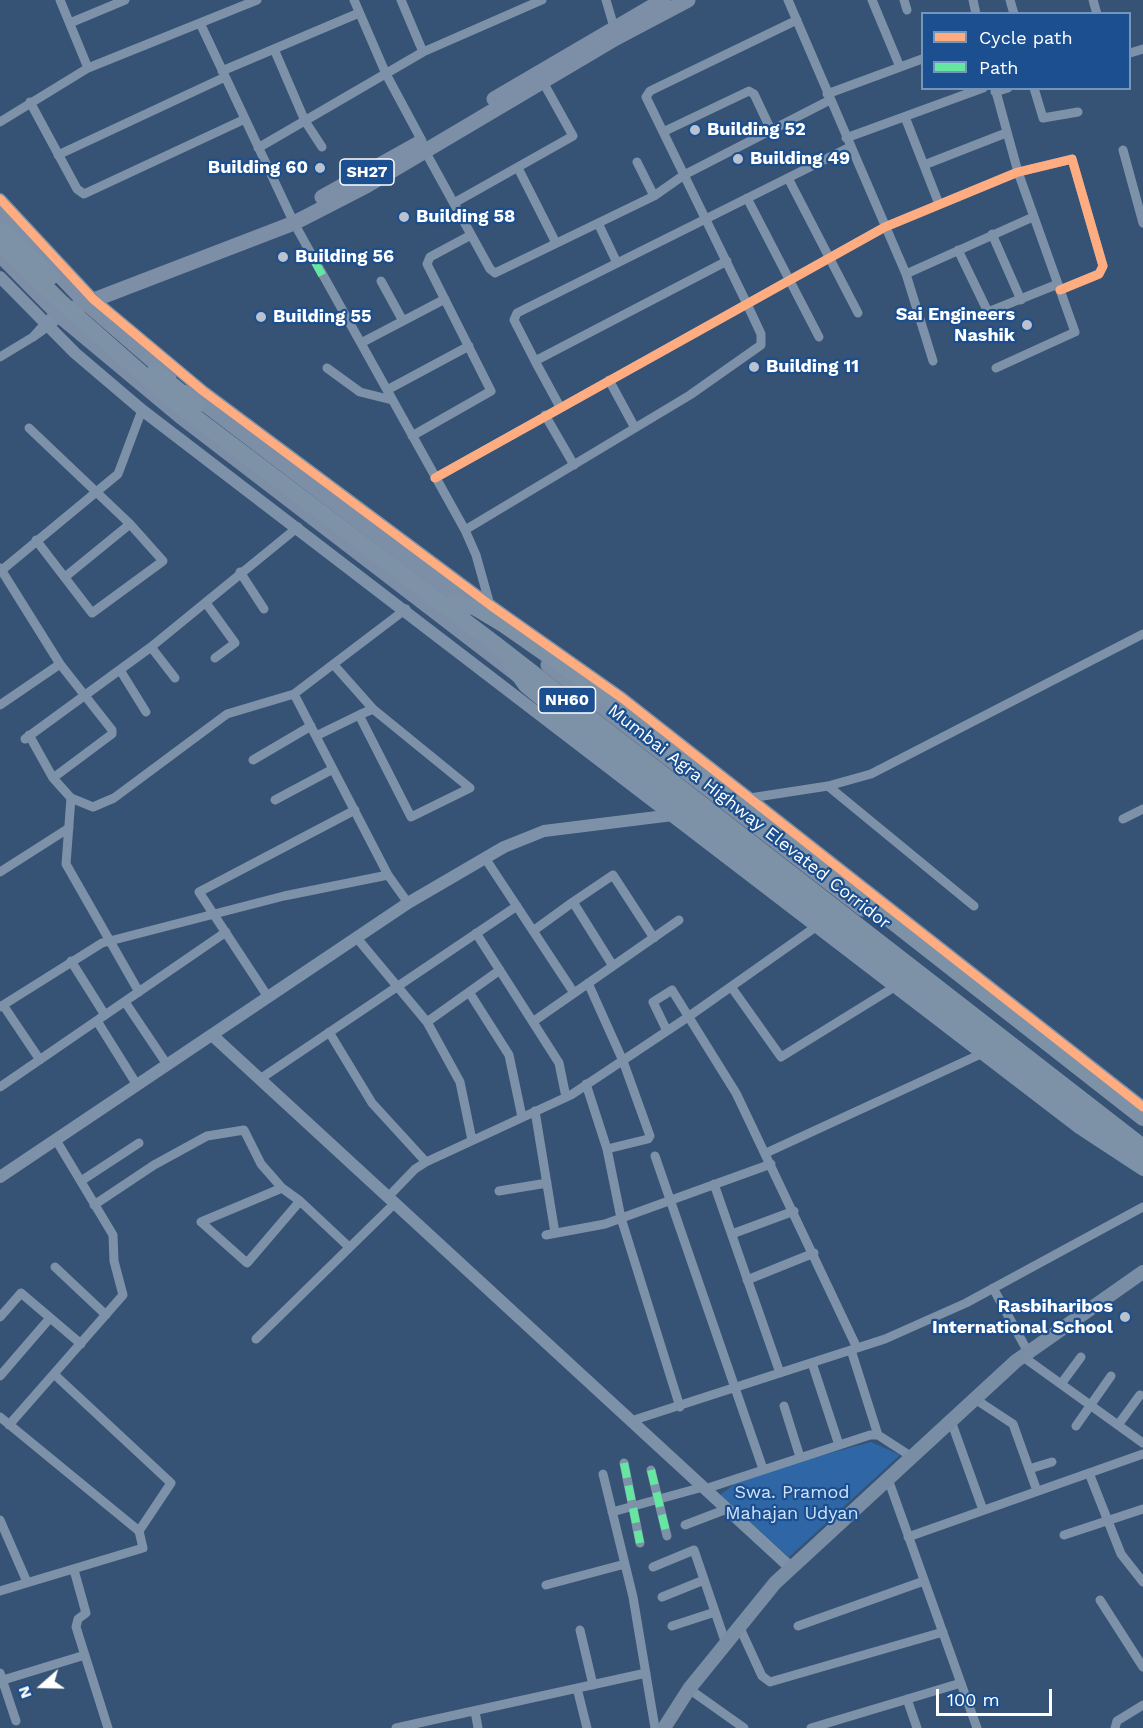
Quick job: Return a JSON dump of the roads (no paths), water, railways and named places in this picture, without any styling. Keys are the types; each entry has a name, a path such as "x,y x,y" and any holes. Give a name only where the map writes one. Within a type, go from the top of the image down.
{"highway":[{"name":"Mumbai Agra Highway Elevated Corridor","path":"1,234 154,370 1143,1132"},
{"name":"Mumbai Agra Highway Elevated Corridor","path":"1,234 77,317 170,398 498,646 1143,1147"},
{"path":"454,603 474,607 504,625 590,685 1143,1118"},
{"path":"498,646 526,684 563,716 1109,1136 1143,1154"}],"main road":[{"name":"SH27","path":"59,314 86,297 292,219 543,82 568,60 614,27 663,0"},
{"name":"SH27","path":"424,146 568,60 688,0"},
{"path":"0,213 86,297 204,405 589,696 1143,1127"},
{"path":"0,255 59,314 180,416 1143,1154"},
{"path":"664,1728 689,1689 775,1583 1025,1354 1143,1272"}],"street":[{"path":"60,0 88,68"},
{"path":"70,23 114,2 125,0"},
{"path":"0,122 88,68 257,0"},
{"path":"354,0 386,74 493,273 654,196 684,175 829,97 921,59"},
{"path":"401,0 423,52"},
{"path":"258,148 423,52 542,0"},
{"path":"606,0 614,27"},
{"path":"788,0 906,274 933,361"},
{"path":"872,0 900,67"},
{"path":"904,0 907,10"},
{"path":"58,155 274,49 359,13"},
{"path":"465,530 690,394 761,345 760,334 727,261 646,100 650,91 797,20"},
{"path":"200,23 292,219 465,530 476,555 490,605"},
{"path":"274,49 305,121 322,147"},
{"path":"454,203 573,136 543,82"},
{"path":"846,138 978,90"},
{"path":"995,90 1033,217 1075,332 996,368"},
{"path":"1035,90 1043,118 1078,112"},
{"path":"663,132 749,91 754,94 771,130"},
{"path":"30,102 81,193 87,193 244,118"},
{"path":"905,117 939,204"},
{"path":"924,165 1006,133"},
{"path":"560,407 514,320 515,314 850,147"},
{"path":"1123,150 1143,223"},
{"path":"435,478 885,227 1018,171 1070,159 1074,161 1103,269 1099,274 988,312 958,250"},
{"path":"637,162 654,196"},
{"path":"518,168 556,243"},
{"path":"788,178 858,313"},
{"path":"747,198 819,337"},
{"path":"0,199 86,297 203,392 490,605 622,698 1143,1107"},
{"path":"906,274 1033,217"},
{"path":"598,223 617,263"},
{"path":"992,234 1021,300"},
{"path":"412,436 491,392 427,260 471,235"},
{"path":"536,361 727,261"},
{"path":"0,277 47,325 142,410 406,609 1079,1128 1143,1170"},
{"path":"381,281 403,321"},
{"path":"361,343 445,298"},
{"path":"0,357 33,337 59,314"},
{"path":"387,390 470,346"},
{"path":"327,368 360,392 392,399"},
{"path":"609,380 635,428"},
{"path":"52,778 112,733 60,664 1,569 118,474 142,410"},
{"path":"545,415 574,465"},
{"path":"29,428 130,524 163,561 92,614 36,540"},
{"path":"64,577 130,524"},
{"path":"297,526 151,647 83,694 27,737 52,778 71,798 93,807 114,798 227,714 294,694 406,609"},
{"path":"240,572 264,609"},
{"path":"206,603 235,643 215,658"},
{"path":"750,798 828,786 871,774 1143,634"},
{"path":"151,647 175,678"},
{"path":"0,705 60,664"},
{"path":"334,664 373,709 470,788 411,817 359,715"},
{"path":"120,670 146,712"},
{"path":"294,694 388,875 408,903"},
{"path":"316,736 373,709"},
{"path":"253,760 311,726"},
{"path":"275,800 333,769"},
{"path":"828,786 974,906"},
{"path":"71,798 66,864 139,992"},
{"path":"1124,819 1143,809"},
{"path":"268,997 199,892 355,810"},
{"path":"0,1177 166,1063 212,1035 408,903 516,840 544,831 673,815"},
{"path":"0,872 69,828"},
{"path":"485,858 574,993"},
{"path":"40,1060 2,1006 71,961 109,941 213,913 388,875"},
{"path":"533,931 613,875 654,938"},
{"path":"573,902 614,966"},
{"path":"260,1079 517,906"},
{"path":"534,1021 679,920"},
{"path":"256,1339 349,1247 391,1200 415,1168 566,1096 586,1084 732,988 817,926"},
{"path":"0,1087 226,932"},
{"path":"476,933 559,1063 566,1096"},
{"path":"356,937 427,1022 460,1082 472,1140"},
{"path":"71,961 137,1085"},
{"path":"427,1022 500,970"},
{"path":"588,983 623,1061 650,1136 648,1139 607,1149"},
{"path":"732,988 781,1057 896,986"},
{"path":"667,1031 653,1002 672,990 736,1093 814,1253 854,1349 878,1435 912,1457"},
{"path":"469,992 509,1055 522,1117"},
{"path":"124,1002 166,1063"},
{"path":"329,1032 372,1103 426,1162"},
{"path":"212,1035 791,1569"},
{"path":"766,1154 983,1053"},
{"path":"586,1084 607,1149 621,1218 680,1407"},
{"path":"535,1111 547,1183 551,1234 621,1218 771,1164"},
{"path":"94,1204 154,1165 207,1136 244,1130 261,1164 282,1188 300,1201 349,1247"},
{"path":"9,1425 123,1295 114,1261 113,1235 56,1140"},
{"path":"81,1181 139,1143"},
{"path":"655,1156 763,1469"},
{"path":"499,1191 547,1183"},
{"path":"714,1185 780,1373"},
{"path":"282,1188 201,1222 247,1263 300,1201"},
{"path":"631,1421 854,1349 920,1324 993,1288 1143,1207"},
{"path":"732,1234 794,1211"},
{"path":"747,1280 814,1253"},
{"path":"55,1267 106,1315"},
{"path":"993,1288 1025,1354 1061,1384 1143,1443"},
{"path":"0,1317 21,1293 81,1344"},
{"path":"0,1376 50,1318"},
{"path":"1061,1384 1082,1357"},
{"path":"812,1363 839,1445"},
{"path":"55,1375 171,1483 139,1531"},
{"path":"1076,1426 1111,1376"},
{"path":"1118,1425 1140,1395"},
{"path":"975,1399 1012,1424 1037,1491"},
{"path":"784,1406 800,1457"},
{"path":"0,1417 139,1531 143,1548 0,1591"},
{"path":"951,1421 983,1510"},
{"path":"612,1512 704,1488 878,1435"},
{"path":"908,1537 1143,1454"},
{"path":"1029,1469 1052,1462"},
{"path":"624,1463 640,1543"},
{"path":"651,1470 667,1536"},
{"path":"603,1473 625,1564 655,1728"},
{"path":"1089,1473 1106,1521 1121,1554 1139,1569 1143,1582"},
{"path":"888,1479 977,1728"},
{"path":"685,1525 727,1509"},
{"path":"1064,1535 1143,1509"},
{"path":"0,1520 27,1582"},
{"path":"653,1567 694,1550 726,1644"},
{"path":"546,1585 625,1564"},
{"path":"74,1570 86,1613 78,1619 76,1626 108,1728"},
{"path":"662,1597 704,1580"},
{"path":"798,1626 924,1581"},
{"path":"1100,1600 1143,1667"},
{"path":"672,1626 715,1612"},
{"path":"740,1628 762,1676 770,1682 863,1658 943,1632"},
{"path":"580,1630 593,1685"},
{"path":"16,1721 1,1678 85,1655"},
{"path":"396,1728 429,1725 474,1711 646,1673"},
{"path":"811,1728 961,1683"},
{"path":"577,1688 587,1728"},
{"path":"689,1689 744,1728"},
{"path":"907,1699 917,1728"},
{"path":"1115,1728 1117,1721 1143,1705"},
{"path":"474,1711 478,1728"}],"place":[{"name":"Building 52","path":"695,130"},
{"name":"Building 49","path":"738,159"},
{"name":"Building 60","path":"320,168"},
{"name":"Building 58","path":"404,217"},
{"name":"Building 56","path":"283,257"},
{"name":"Building 55","path":"261,317"},
{"name":"Sai Engineers Nashik","path":"1027,325"},
{"name":"Building 11","path":"754,367"},
{"name":"Rasbiharibos International School","path":"1125,1317"}],"park label":[{"name":"Swa. Pramod Mahajan Udyan","path":"792,1503"}]}
